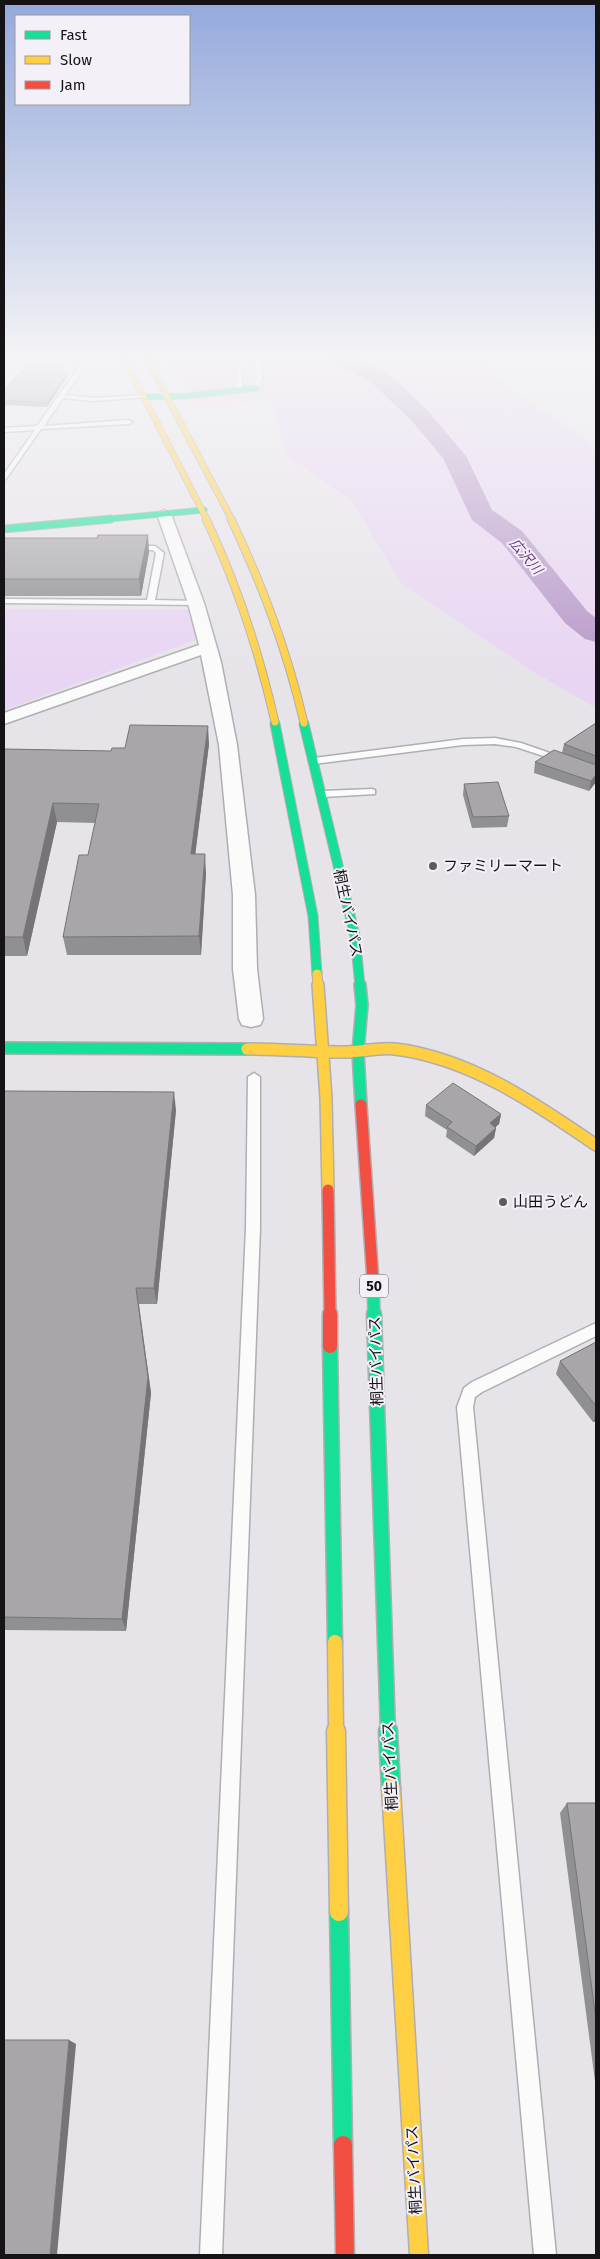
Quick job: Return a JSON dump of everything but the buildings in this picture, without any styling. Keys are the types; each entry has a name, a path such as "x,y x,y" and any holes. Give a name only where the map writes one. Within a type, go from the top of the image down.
{"main road":[{"path":"179,462 204,510 239,592 256,641 268,684 312,916 326,1098 345,2255"},
{"name":"桐生バイパス","path":"203,462 244,543 272,610 296,688 323,794 355,936 362,1005 358,1052 375,1313 384,1661 419,2255"},
{"path":"4,530 204,510"},
{"path":"4,1048 322,1050 358,1052 394,1048 454,1064 518,1094 596,1145"}],"street":[{"path":"164,514 196,603 208,649 229,754 244,895 245,970 251,1019"},
{"path":"4,719 194,650 208,649"}],"lane":[{"path":"4,478 15,462"},
{"path":"120,548 150,548 159,550 160,554 151,602"},
{"path":"4,600 196,603"},
{"path":"314,761 463,742 495,741 518,745 570,762"},
{"path":"323,794 372,792"},
{"path":"211,2255 253,1228 254,1077"},
{"path":"545,2255 465,1406 469,1392 477,1387 596,1329"}],"shaded area":[{"path":"298,462 596,462 596,708 532,671 401,583 352,501"},
{"path":"4,609 191,610 201,638 4,710"}],"waterway":[{"name":"広沢川","path":"457,462 481,514 512,537 576,617 596,633"}],"traffic: fast":[{"path":"4,529 204,510"},
{"path":"275,722 313,916 317,974"},
{"path":"304,723 355,936 362,1005 358,1052 361,1105"},
{"path":"4,1048 247,1049"},
{"path":"373,1282 384,1661 391,1788"},
{"path":"330,1346 335,1642"},
{"path":"339,1912 343,2145"}],"traffic: slow":[{"path":"178,462 232,578 264,672 275,722"},
{"path":"203,462 258,577 281,638 294,680 304,723"},
{"path":"317,974 326,1098 328,1190"},
{"path":"247,1049 343,1052 395,1049 423,1055 450,1063 501,1085 550,1114 596,1145"},
{"path":"335,1642 339,1912"},
{"path":"391,1788 419,2255"}],"traffic: jam":[{"path":"361,1105 373,1282"},
{"path":"328,1190 330,1346"},
{"path":"343,2145 345,2255"}],"place":[{"name":"ファミリーマート","path":"433,866"},
{"name":"山田うどん","path":"503,1202"}]}
